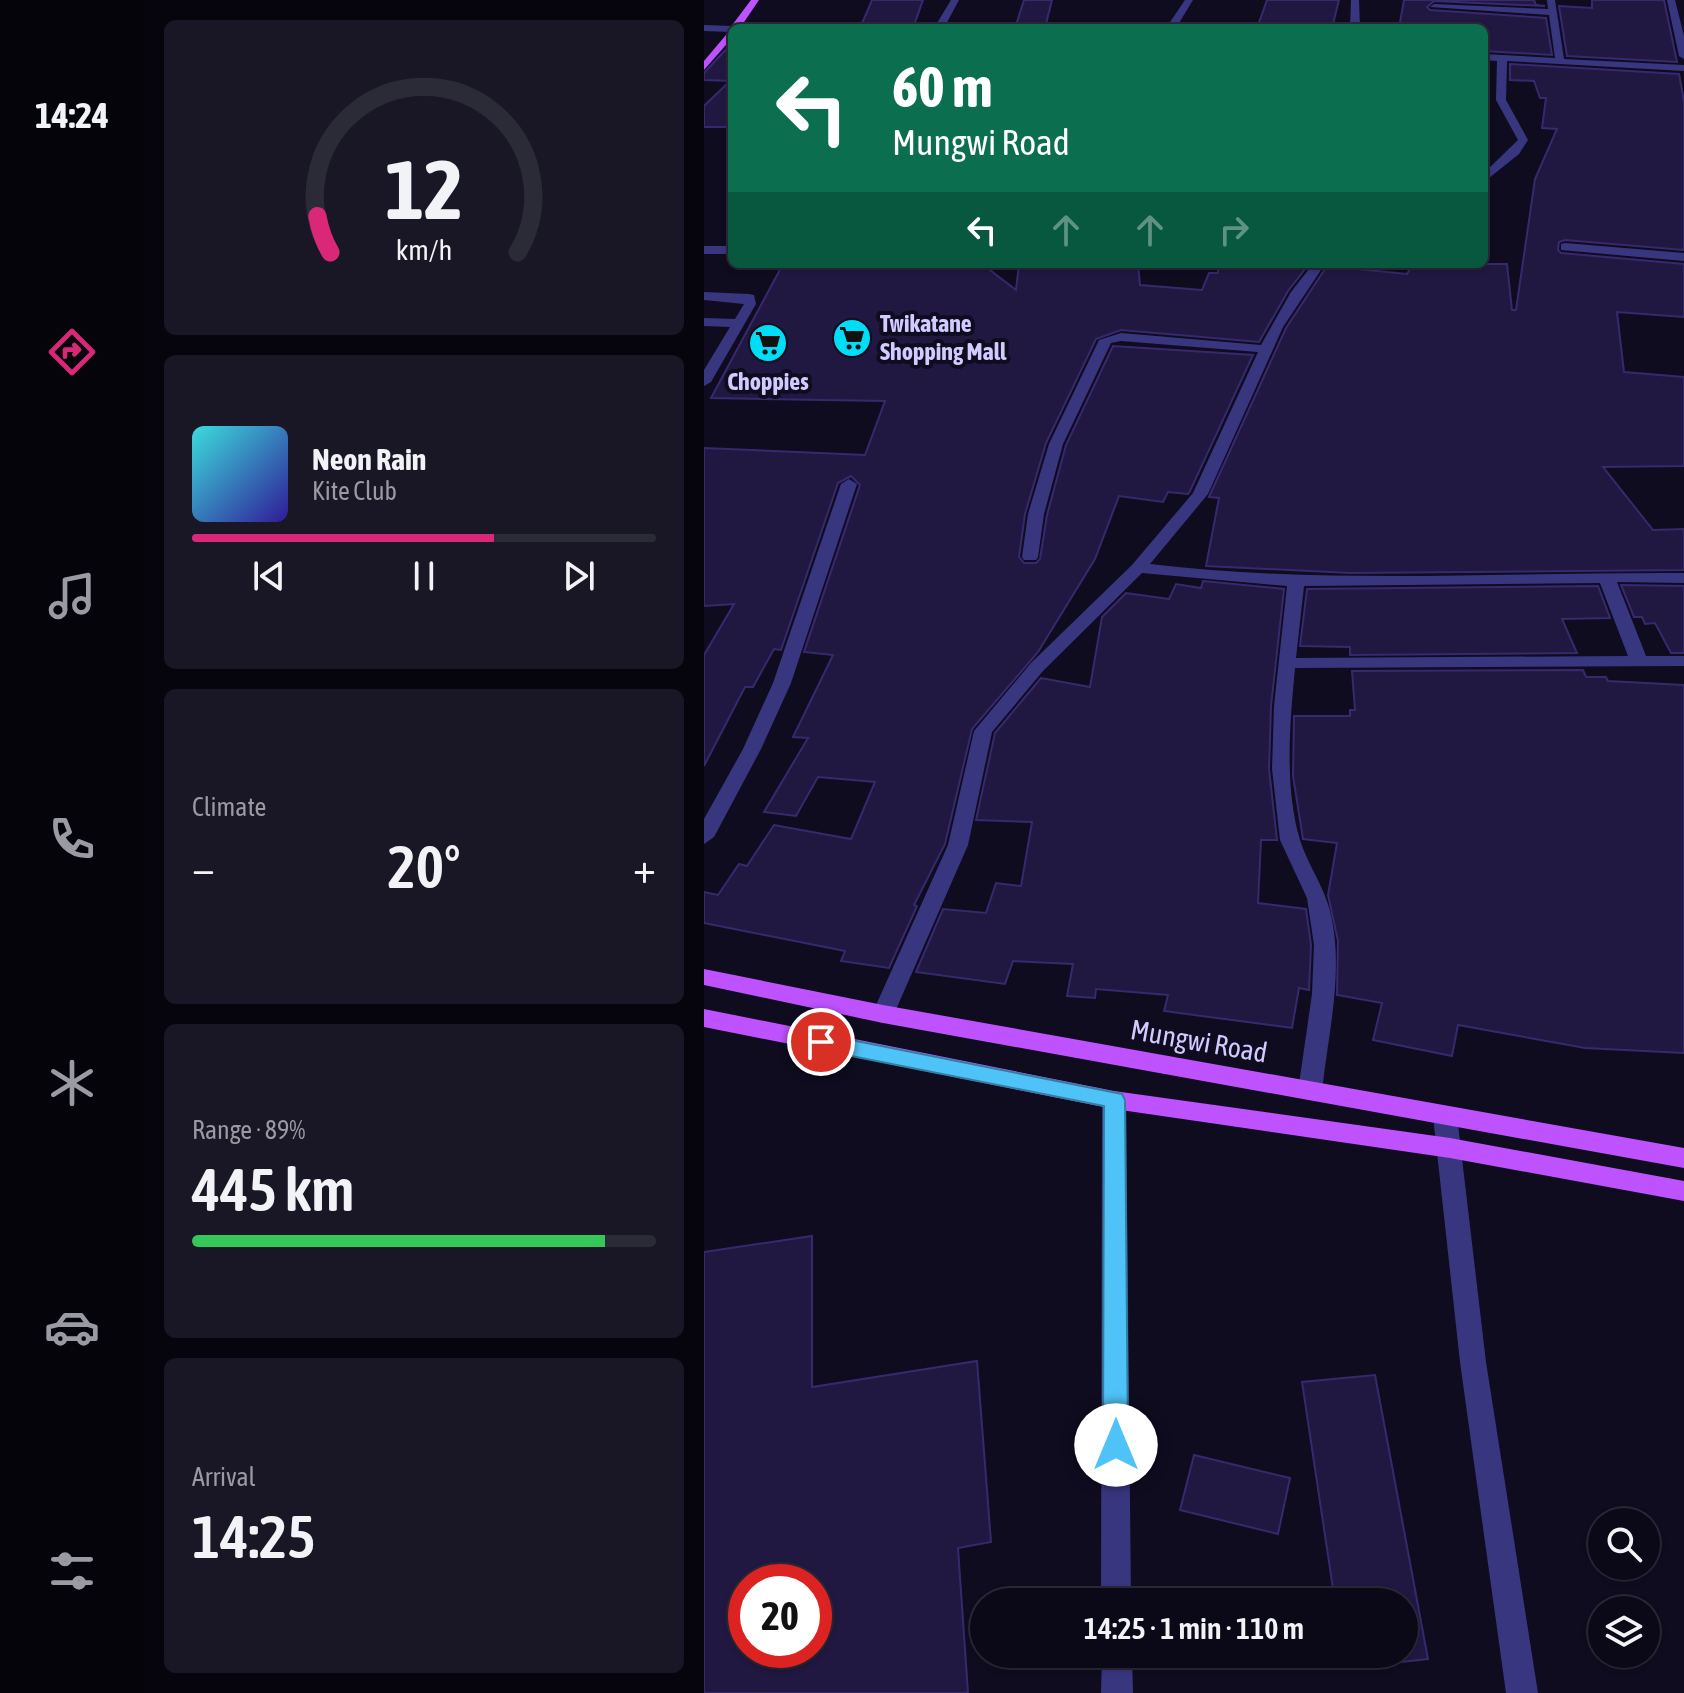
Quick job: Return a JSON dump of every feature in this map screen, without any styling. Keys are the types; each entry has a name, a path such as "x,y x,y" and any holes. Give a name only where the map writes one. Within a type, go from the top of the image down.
{"main road":[{"path":"738,24 755,0"},
{"path":"704,67 728,38"},
{"name":"Mungwi Road","path":"704,977 883,1014 1684,1158"},
{"path":"704,1018 1114,1100 1450,1148 1684,1191"}],"street":[{"path":"941,24 955,0"},
{"path":"1174,24 1189,0"},
{"path":"1355,0 1355,24"},
{"path":"1551,0 1560,61"},
{"path":"1671,0 1680,20 1684,56"},
{"path":"1434,8 1553,12"},
{"path":"704,28 728,32"},
{"path":"1488,57 1684,68"},
{"path":"1488,176 1515,152 1523,140 1497,100 1502,58"},
{"path":"1565,247 1684,257"},
{"path":"704,250 728,250"},
{"path":"883,1014 958,845 983,731 1045,658 1138,568 1200,494 1266,349 1297,292 1316,268"},
{"path":"704,296 749,298 750,304 704,382"},
{"path":"704,322 739,323"},
{"path":"1030,557 1036,514 1056,444 1106,340 1121,337 1266,349"},
{"path":"704,355 722,355"},
{"path":"704,837 752,749 782,683 849,484"},
{"path":"1138,568 1184,575 1296,582 1396,583 1606,576 1684,578"},
{"path":"1606,576 1639,661"},
{"path":"1296,582 1282,739 1288,833 1316,895 1323,926 1325,967 1310,1091"},
{"path":"1287,663 1684,661"},
{"path":"1114,1100 1116,1588"},
{"path":"1445,1116 1473,1362 1522,1693"},
{"path":"1117,1668 1117,1693"}],"building":[{"path":"872,0 923,0 914,24 862,24"},
{"path":"1024,0 1052,0 1046,24 1016,24"},
{"path":"1267,0 1339,0 1333,24 1258,24"},
{"path":"1404,0 1534,0 1536,5 1545,6 1434,1 1427,7 1430,10 1546,18 1552,55 1488,51 1488,24 1400,24"},
{"path":"1592,0 1664,0 1677,62 1567,56 1559,6 1592,8"},
{"path":"728,47 728,81 704,80 704,73"},
{"path":"1510,64 1679,74 1684,101 1684,250 1565,240 1559,242 1558,250 1561,253 1684,264 1684,317 1617,312 1624,372 1684,377 1684,466 1603,467 1653,530 1684,529 1684,570 1350,573 1206,566 1219,498 1209,497 1286,328 1326,268 1407,274 1411,268 1488,268 1488,264 1507,264 1512,310 1516,310 1535,179 1557,129 1542,128 1546,98 1540,98 1534,81 1510,80"},
{"path":"728,83 728,127 704,127 704,106"},
{"path":"781,268 987,268 1016,290 1019,268 1138,268 1140,285 1202,290 1209,273 1218,273 1218,268 1306,268 1288,291 1259,342 1121,330 1096,339 1046,443 1025,514 1019,557 1024,563 1036,563 1040,559 1047,515 1066,445 1113,346 1253,355 1188,494 1168,492 1163,502 1119,496 1095,559 1038,652 972,729 945,844 914,905 917,906 889,968 841,961 845,951 704,923 704,892 718,895 739,864 747,866 774,825 851,839 875,782 818,777 796,816 764,812 808,738 793,737 833,655 804,652 860,485 851,476 838,483 781,650 774,649 753,687 745,687 704,766 704,655 734,604 704,606 704,448 865,455 885,401 711,398"},
{"path":"1203,581 1284,589 1271,706 1269,769 1277,840 1261,840 1258,903 1306,909 1311,945 1309,990 1299,988 1292,1028 1164,1011 1168,995 1096,989 1095,998 1067,996 1073,964 1013,961 1005,984 916,972 943,909 986,913 996,883 1021,886 1032,822 976,820 995,733 1041,678 1090,687 1102,617 1126,593 1169,599 1176,584 1201,588"},
{"path":"1621,585 1684,586 1684,653 1671,653 1655,623 1645,624 1642,617 1634,617"},
{"path":"1598,586 1610,618 1562,619 1577,653 1350,655 1350,647 1300,646 1307,589"},
{"path":"1583,670 1586,677 1606,677 1608,681 1684,685 1684,1053 1585,1048 1458,1025 1452,1056 1373,1040 1382,1003 1337,995 1338,941 1328,895 1337,843 1303,839 1293,776 1294,716 1350,716 1350,710 1355,710 1352,671"},
{"path":"812,1236 812,1387 977,1361 991,1542 958,1548 968,1693 704,1693 704,1252"},
{"path":"1375,1375 1415,1588 1333,1588 1302,1382"},
{"path":"1194,1455 1290,1478 1278,1534 1180,1510"},
{"path":"1418,1605 1428,1659 1418,1660"}],"place":[{"name":"Twikatane Shopping Mall","path":"852,338"},
{"name":"Choppies","path":"768,343"}],"route":[{"path":"821,1042 1114,1100 1116,1445"}]}
